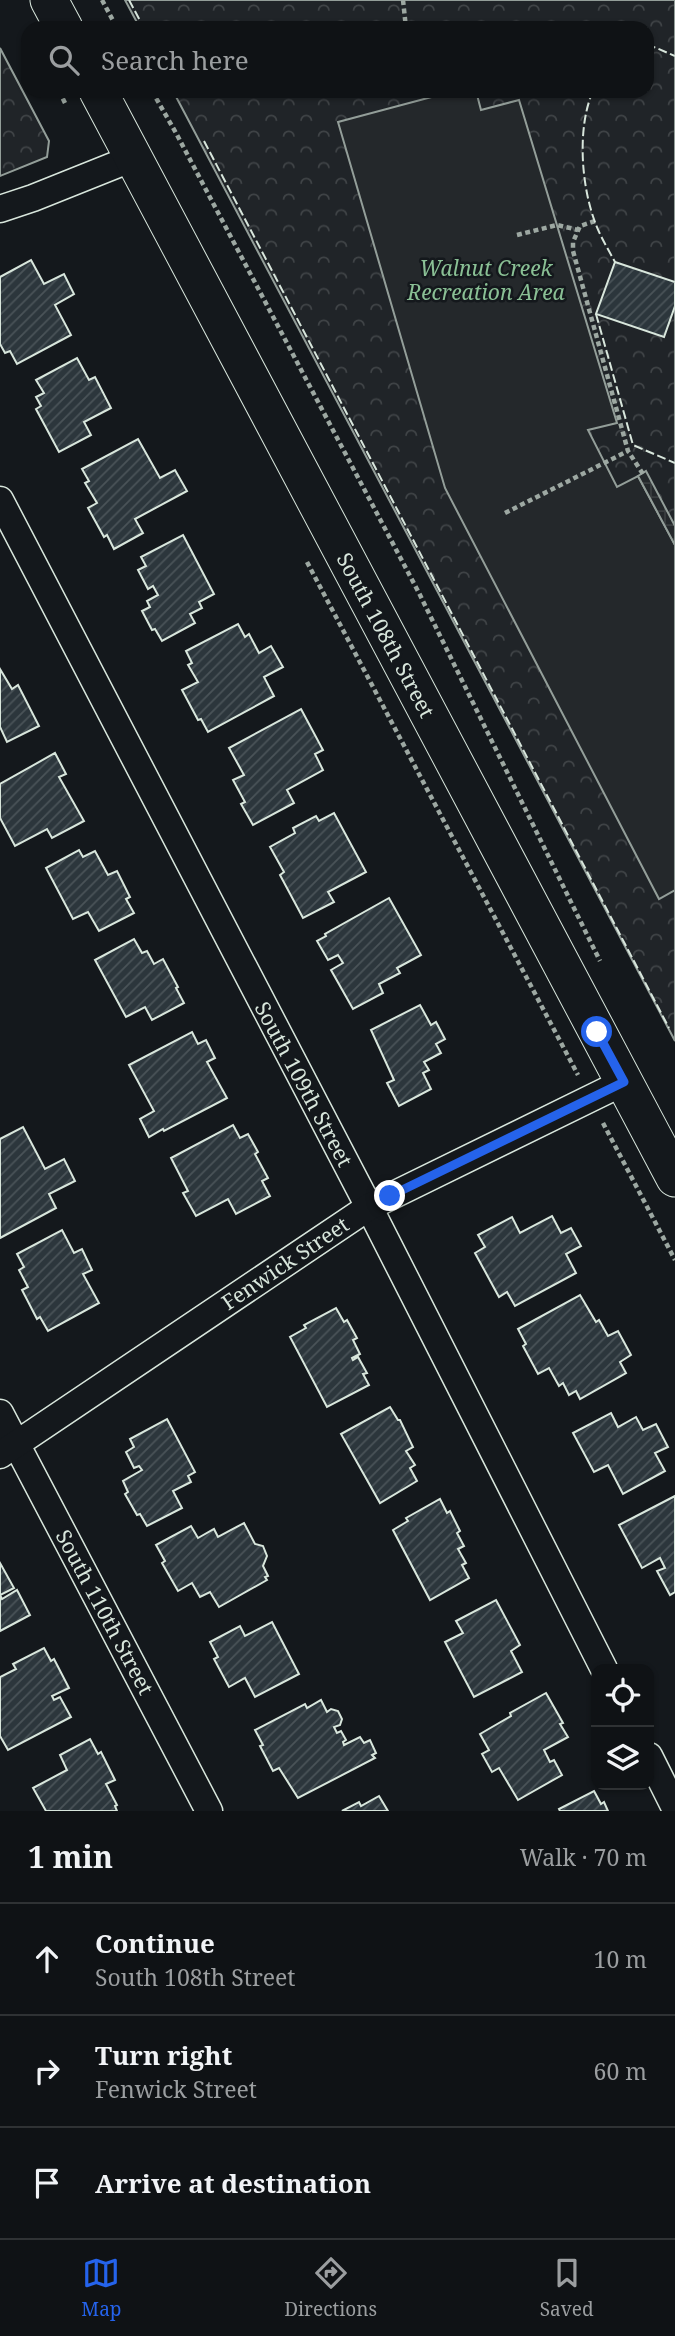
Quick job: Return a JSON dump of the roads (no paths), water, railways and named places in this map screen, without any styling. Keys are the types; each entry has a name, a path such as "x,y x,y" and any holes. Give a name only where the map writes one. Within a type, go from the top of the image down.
{"street":[{"path":"49,0 60,21"},
{"name":"South 108th Street","path":"84,102 133,158 675,1178"},
{"path":"0,209 133,158"},
{"name":"South 109th Street","path":"0,500 369,1207 601,1664"},
{"name":"Fenwick Street","path":"8,1449 369,1207 624,1082"},
{"name":"South 110th Street","path":"0,1413 8,1449 209,1811"},
{"path":"654,1766 675,1808"}],"park label":[{"name":"Walnut Creek Recreation Area","path":"486,280"}]}
